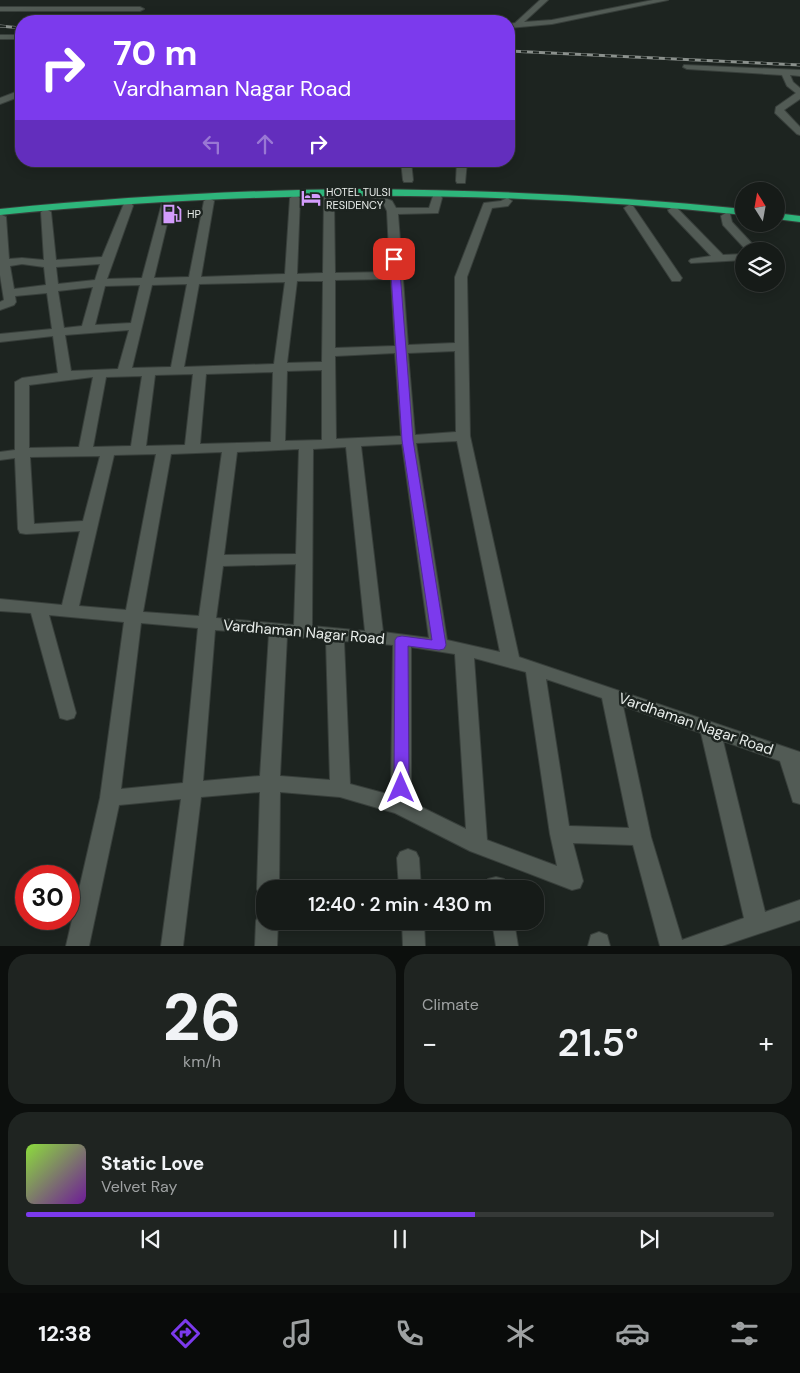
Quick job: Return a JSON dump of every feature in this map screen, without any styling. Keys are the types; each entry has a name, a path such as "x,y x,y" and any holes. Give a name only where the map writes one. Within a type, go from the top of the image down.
{"highway":[{"path":"298,195 329,197"},
{"path":"1,214 118,201 298,195 441,195 570,198 735,211"},
{"path":"441,195 475,200"},
{"path":"713,209 726,216"},
{"path":"785,217 800,219"}],"street":[{"path":"135,15 145,0"},
{"path":"515,24 544,0"},
{"path":"613,0 621,8"},
{"path":"515,26 552,22 664,0"},
{"path":"0,9 140,9"},
{"path":"0,37 15,37"},
{"path":"686,67 800,73"},
{"path":"786,72 786,80 800,93 779,109 780,113 800,132"},
{"path":"2,101 15,96"},
{"path":"2,101 15,100"},
{"path":"407,167 408,180"},
{"path":"461,182 462,167"},
{"path":"278,444 280,368 291,278 298,195"},
{"path":"392,211 434,210 441,195"},
{"path":"374,196 388,202 392,211 408,440 439,645"},
{"path":"329,197 330,276 327,352 329,443"},
{"path":"508,201 504,204 488,205 461,277 463,436 511,661"},
{"path":"177,371 209,202"},
{"path":"124,373 145,281 168,203"},
{"path":"87,329 107,260 128,206"},
{"path":"629,208 676,278"},
{"path":"673,210 719,258"},
{"path":"46,212 52,288 65,376"},
{"path":"0,306 10,302 10,293 2,263 1,214"},
{"path":"726,216 727,223 745,242"},
{"path":"696,261 735,257"},
{"path":"2,263 22,261 50,264 107,260"},
{"path":"10,293 101,283 396,275"},
{"path":"0,338 136,326"},
{"path":"327,352 462,347"},
{"path":"89,526 26,529 22,453 22,382 65,376 100,374 327,366"},
{"path":"192,450 200,370"},
{"path":"138,450 149,372"},
{"path":"84,452 100,374"},
{"path":"0,456 22,453 192,450 278,444 408,440 463,436"},
{"path":"353,442 375,638"},
{"path":"303,632 306,444"},
{"path":"172,946 192,790 207,624 230,448"},
{"path":"76,946 110,798 133,617 164,450"},
{"path":"69,610 108,451"},
{"path":"215,561 304,559"},
{"name":"Vardhaman Nagar Road","path":"0,604 402,640 464,649 535,668 794,758"},
{"path":"38,608 67,713"},
{"path":"268,880 270,783 278,630"},
{"path":"335,635 340,789"},
{"path":"401,806 402,640"},
{"path":"464,649 477,845"},
{"path":"110,798 270,783 340,789 401,806 477,845 572,881 560,834 535,668"},
{"path":"611,695 640,837 672,946"},
{"path":"710,729 757,924"},
{"path":"794,758 800,796"},
{"path":"560,834 640,837"},
{"path":"408,858 409,880"},
{"path":"690,946 800,910"},
{"path":"266,946 267,930"},
{"path":"413,930 414,946"},
{"path":"504,930 507,946"}],"railway":[{"path":"0,26 15,27"},
{"path":"515,51 800,65"}],"place":[{"name":"HOTEL TULSI RESIDENCY","path":"311,198"},
{"name":"HP","path":"172,214"}],"route":[{"path":"394,259 408,440 439,645 402,640 401,788"}]}
